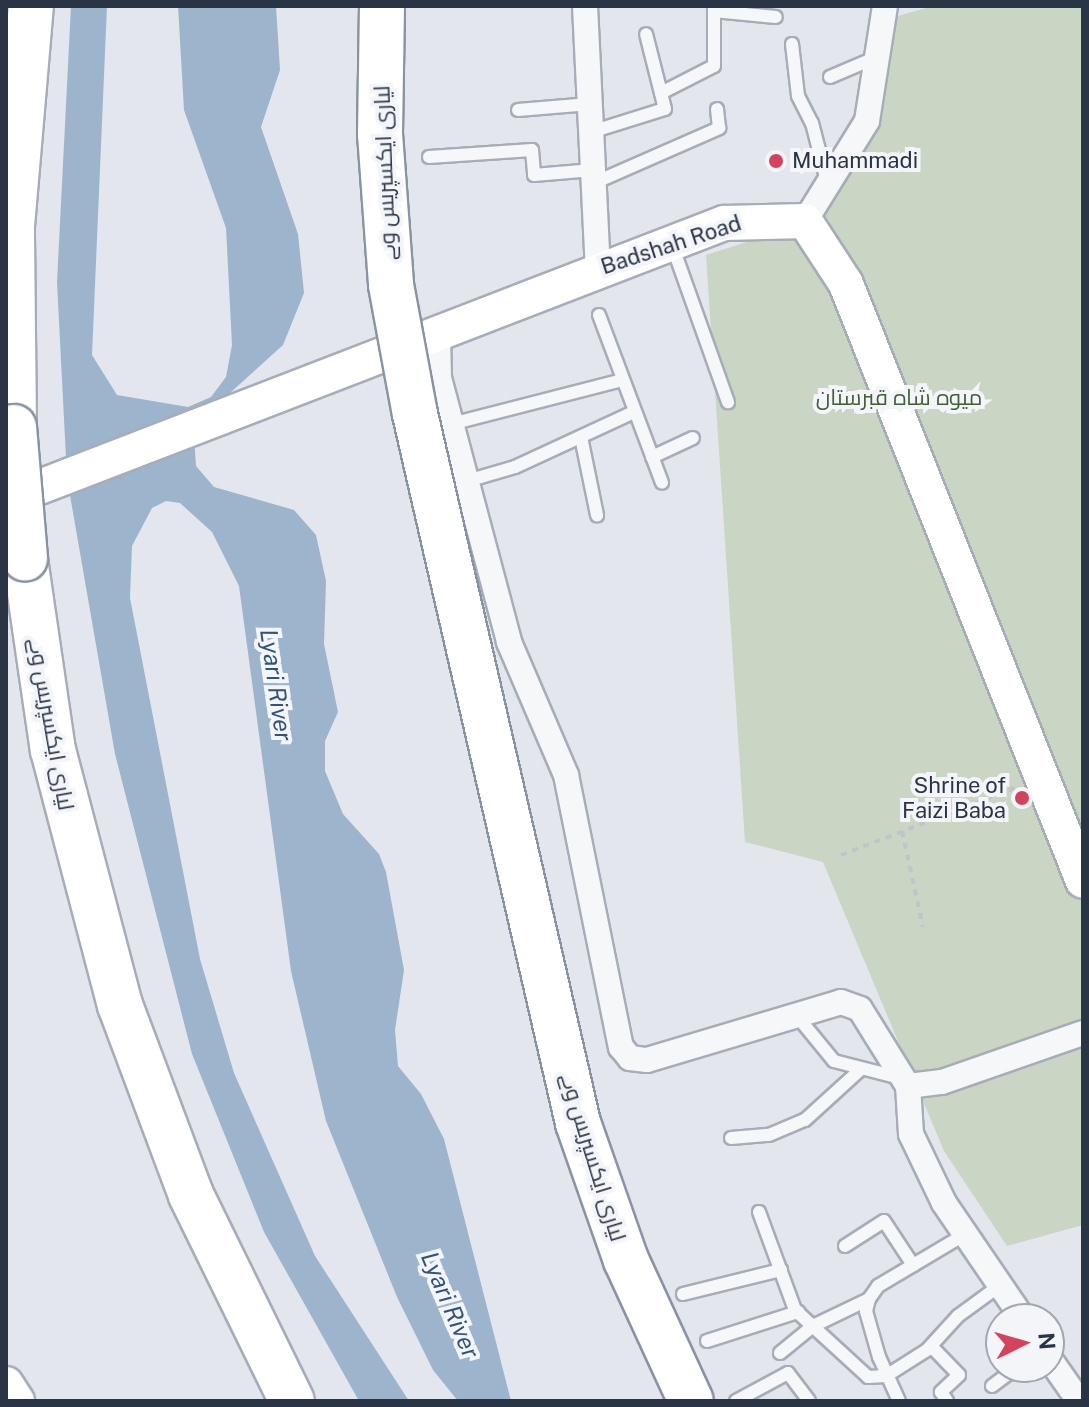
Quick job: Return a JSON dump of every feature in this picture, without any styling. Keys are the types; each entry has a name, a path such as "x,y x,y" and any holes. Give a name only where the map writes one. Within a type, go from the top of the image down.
{"highway":[{"name":"لیاری ایکسپریس وے","path":"31,6 12,226 14,427 25,559 53,750 116,993 191,1195 292,1401"},
{"name":"لیاری ایکسپریس وے","path":"382,6 380,134 391,285 418,429 578,1123 626,1260 691,1401"}],"main road":[{"name":"Badshah Road","path":"6,500 438,337 598,269 724,223 805,221"},
{"path":"805,221 846,284 1083,881"},
{"path":"6,1384 17,1401"}],"street":[{"path":"585,6 598,269"},
{"path":"805,221 867,121 885,6"},
{"path":"438,337 439,378 509,642 566,775 621,1047 630,1058 647,1060 797,1016 852,1004 906,1082 911,1134 964,1235 1011,1303"},
{"path":"906,1082 942,1082 1083,1033"},
{"path":"1065,1381 1079,1401"}],"lane":[{"path":"661,93 714,66 714,8 776,17"},
{"path":"591,132 665,109 646,34"},
{"path":"792,44 798,96 812,123 828,188"},
{"path":"830,77 877,57"},
{"path":"518,110 590,104"},
{"path":"429,157 532,150 534,175 594,176 719,128 717,109"},
{"path":"671,242 728,402"},
{"path":"599,315 662,483"},
{"path":"451,424 622,380"},
{"path":"467,481 581,437 634,412"},
{"path":"581,437 597,515"},
{"path":"652,457 693,438"},
{"path":"797,1016 834,1061 906,1082"},
{"path":"731,1138 769,1135 805,1120 861,1069"},
{"path":"759,1212 798,1312 868,1377 886,1376 931,1346 958,1316 999,1286"},
{"path":"845,1246 884,1221 913,1265"},
{"path":"899,1401 886,1376 866,1311 869,1299 878,1286 964,1235"},
{"path":"683,1294 781,1270"},
{"path":"780,1353 813,1326 869,1299"},
{"path":"707,1341 798,1312"},
{"path":"931,1346 959,1375 941,1392 947,1401"},
{"path":"736,1401 788,1373 809,1401"},
{"path":"992,1386 996,1383"}],"path":[{"path":"841,855 1042,777"},
{"path":"902,831 923,927"}],"green space":[{"name":"میوہ شاہ قبرستان","path":"933,6 1083,6 1083,1225 1007,1246 944,1151 823,862 745,842 706,255 781,231 826,203 891,18"}],"water":[{"name":"Lyari River","path":"71,6 107,6 92,355 117,395 188,407 211,397 226,377 232,345 226,228 184,110 178,6 276,6 280,70 261,127 298,234 304,293 283,345 209,412 194,436 196,466 214,487 294,510 316,535 326,581 324,644 338,712 325,741 325,771 343,814 379,854 386,872 404,970 395,1030 398,1066 421,1094 444,1139 511,1401 458,1401 433,1370 397,1297 326,1121 291,971 239,586 212,532 180,503 166,501 152,508 132,546 130,598 200,959 234,1073 315,1256 409,1401 359,1401 264,1232 192,1054 115,754 67,478 57,282"}],"place":[{"name":"Muhammadi","path":"776,161"},
{"name":"Shrine of Faizi Baba","path":"1022,798"}]}
